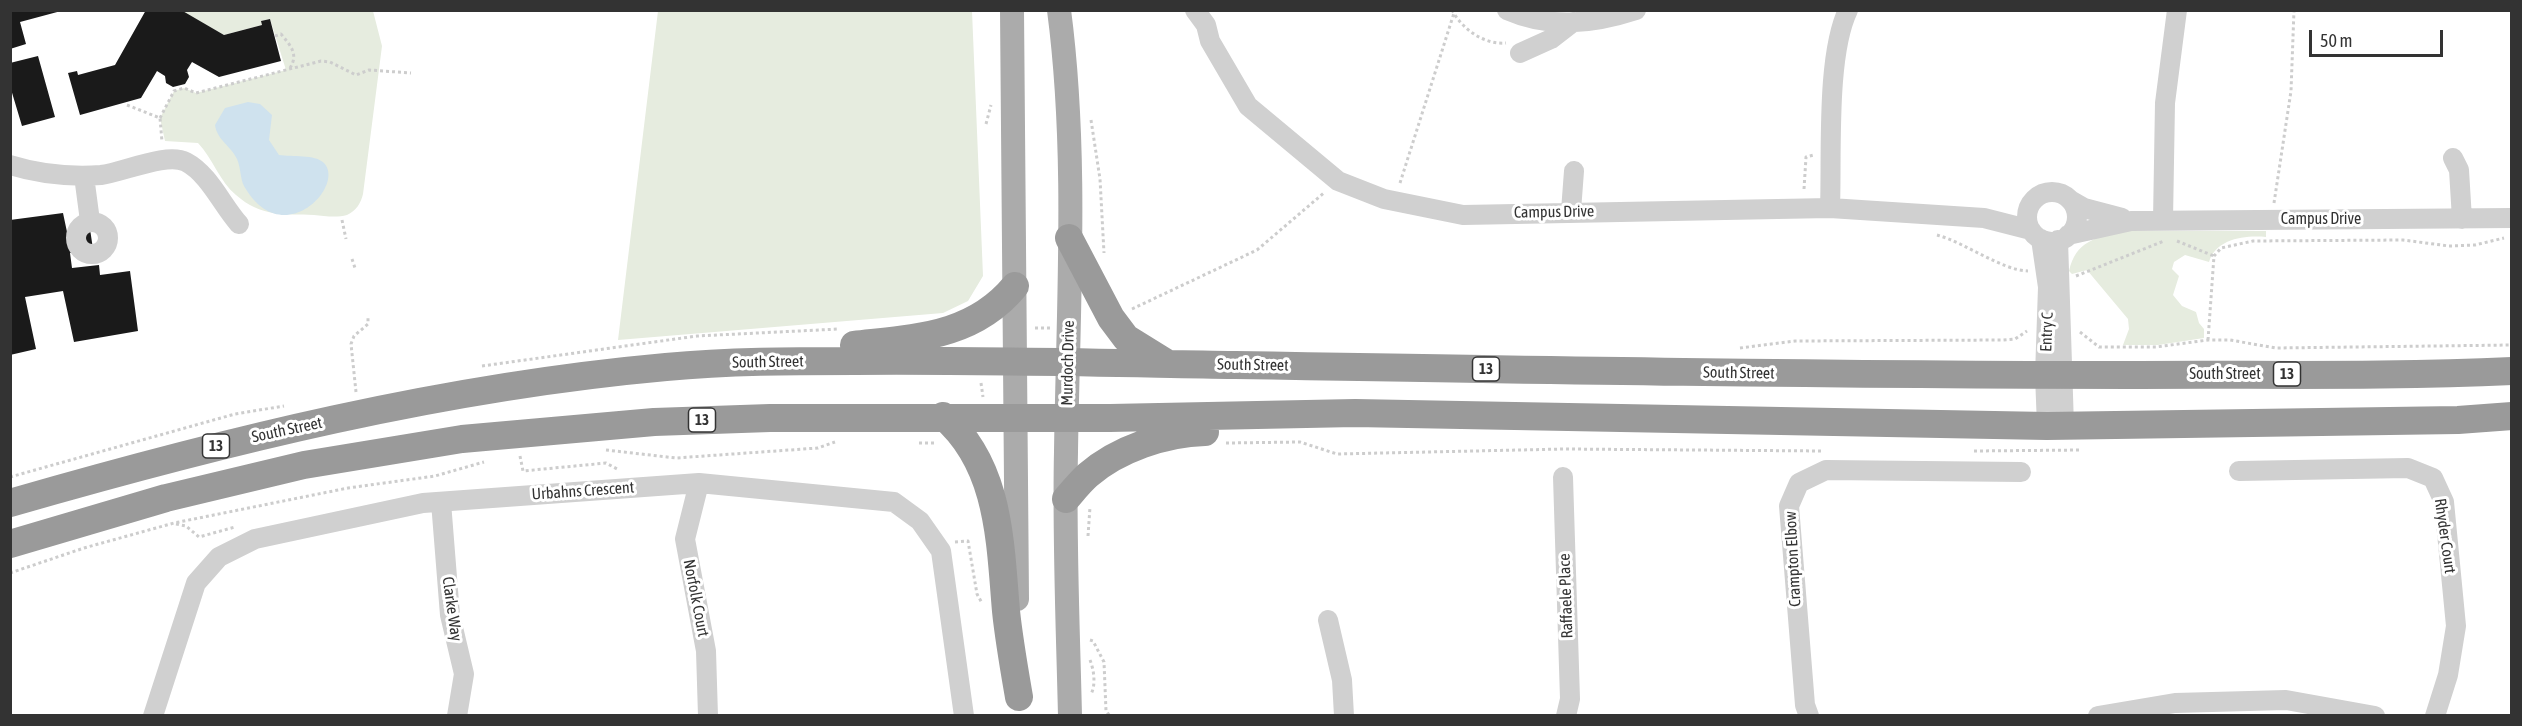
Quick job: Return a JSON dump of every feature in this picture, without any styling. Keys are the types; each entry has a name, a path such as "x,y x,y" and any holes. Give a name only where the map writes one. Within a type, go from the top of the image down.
{"highway":[{"path":"1069,238 1111,318 1126,338 1168,364"},
{"path":"664,367 936,335 1000,305 1015,286"},
{"name":"South Street","path":"10,502 166,458 401,406 529,384 664,367 742,362 976,360 2053,375 2511,371"},
{"path":"1078,500 1088,475 1110,461 1155,440 1181,433 1276,432 1355,414"},
{"name":"13","path":"10,544 166,498 304,465 462,439 654,422 943,416 1355,414 2055,426 2458,420 2511,416"},
{"path":"943,416 960,431 977,458 990,488 998,524 1009,642 1019,706"}],"main road":[{"path":"1012,10 1019,706"},
{"name":"Murdoch Drive","path":"1059,10 1065,79 1069,238 1070,362 1066,417 1078,500 1070,716"}],"street":[{"path":"1507,10 1529,18 1573,22 1604,21 1636,10"},
{"path":"1830,208 1834,69 1839,39 1848,10"},
{"path":"2163,220 2165,103 2177,10"},
{"name":"Campus Drive","path":"1204,15 1210,41 1248,106 1338,181 1384,199 1463,214 1830,208 1984,218 2049,236 2131,221 2163,220 2462,219 2510,227"},
{"path":"1517,48 1551,39 1573,22"},
{"path":"10,165 58,175 84,176 131,169 170,158 179,159 197,170 239,224"},
{"path":"2452,158 2459,170 2462,219"},
{"path":"1571,211 1574,171"},
{"path":"84,176 90,221"},
{"name":"Campus Drive","path":"1984,218 2029,208 2034,199 2052,192 2084,208 2131,221"},
{"path":"2029,208 2028,223 2049,236 2077,218 2070,200"},
{"path":"90,221 103,226 106,234 105,249 95,255 87,254 74,242 80,228 90,221"},
{"name":"Entry C","path":"2049,236 2048,286 2054,329 2055,426"},
{"name":"Rhyder Court","path":"2240,471 2408,468 2433,478 2444,502 2456,626 2448,675 2435,716"},
{"name":"Crampton Elbow","path":"1809,716 1805,705 1789,506 1799,483 1826,470 2021,472"},
{"name":"Raffaele Place","path":"1563,477 1570,699 1566,716"},
{"name":"Urbahns Crescent","path":"153,716 196,583 219,557 255,539 423,503 699,483 894,502 920,520 941,551 964,716"},
{"name":"Norfolk Court","path":"699,483 685,539 706,651 708,716"},
{"name":"Clarke Way","path":"441,502 450,615 464,674 458,716"},
{"path":"1328,620 1342,680 1344,716"},
{"path":"2098,716 2286,700 2375,716"}],"path":[{"path":"2271,241 2272,219 2291,91 2294,10"},
{"path":"1398,190 1453,12 1478,37 1517,48"},
{"path":"275,36 281,34 294,51 289,70"},
{"path":"163,144 160,118 174,91 184,88 196,93 321,61 330,62 356,75 369,70 411,73"},
{"path":"127,105 160,118"},
{"path":"1089,111 1100,179 1101,240 1105,261"},
{"path":"1123,313 1257,250 1338,181"},
{"path":"342,220 346,239"},
{"path":"2208,340 2214,256 2221,248 2234,244 2271,241 2403,240 2449,246 2475,245 2510,227"},
{"path":"352,259 355,268"},
{"path":"2074,285 2075,276"},
{"path":"356,394 351,344 354,336 368,324 368,315"},
{"path":"1737,349 1795,341 2003,340 2015,339 2030,329 2076,329 2099,347 2156,347 2208,340 2230,340 2276,348 2511,345"},
{"path":"976,360 986,417"},
{"path":"1217,444 1300,442 1337,454 1565,449 1833,451"},
{"path":"1971,451 2087,450"},
{"path":"519,454 523,471 606,464 620,471 621,489"},
{"path":"1078,500 1088,546"},
{"path":"174,523 186,526 198,537 242,525 255,539"},
{"path":"941,551 956,541 968,541 977,594 985,609"},
{"path":"1083,638 1093,641 1104,662 1106,711 1110,716"}],"shaded area":[{"path":"181,11 373,11 382,46 363,194 353,211 347,215 335,217 264,211 245,202 230,190 198,143 165,141 160,118 174,91 184,88 196,93 286,70 270,19 261,21 262,25 224,35"},
{"path":"658,11 972,11 983,276 968,301 943,313 618,340"},
{"path":"2122,231 2266,231 2266,237 2240,238 2224,243 2213,254 2209,262 2185,255 2174,262 2172,269 2179,276 2173,295 2182,306 2196,312 2199,323 2204,329 2204,338 2158,345 2123,345 2129,329 2128,319 2087,270 2072,274 2069,271 2076,253 2088,242"}],"water":[{"path":"248,102 260,104 272,115 269,140 279,155 315,158 324,163 328,173 326,186 318,198 306,208 292,214 276,214 259,205 244,186 237,159 218,135 215,125 225,108"}],"building":[{"path":"10,10 61,11 20,22 26,44 10,49"},
{"path":"146,10 181,10 224,35 262,25 261,21 270,19 281,61 219,77 192,62 187,70 189,77 185,84 173,87 166,83 165,76 157,71 141,98 80,115 68,73 77,71 78,75 115,65"},
{"path":"38,56 55,117 22,126 10,86 10,63"},
{"path":"63,213 67,232 90,229 93,249 70,253 72,268 99,265 100,275 130,271 138,331 74,342 63,291 25,297 36,349 10,355 10,220"}]}
